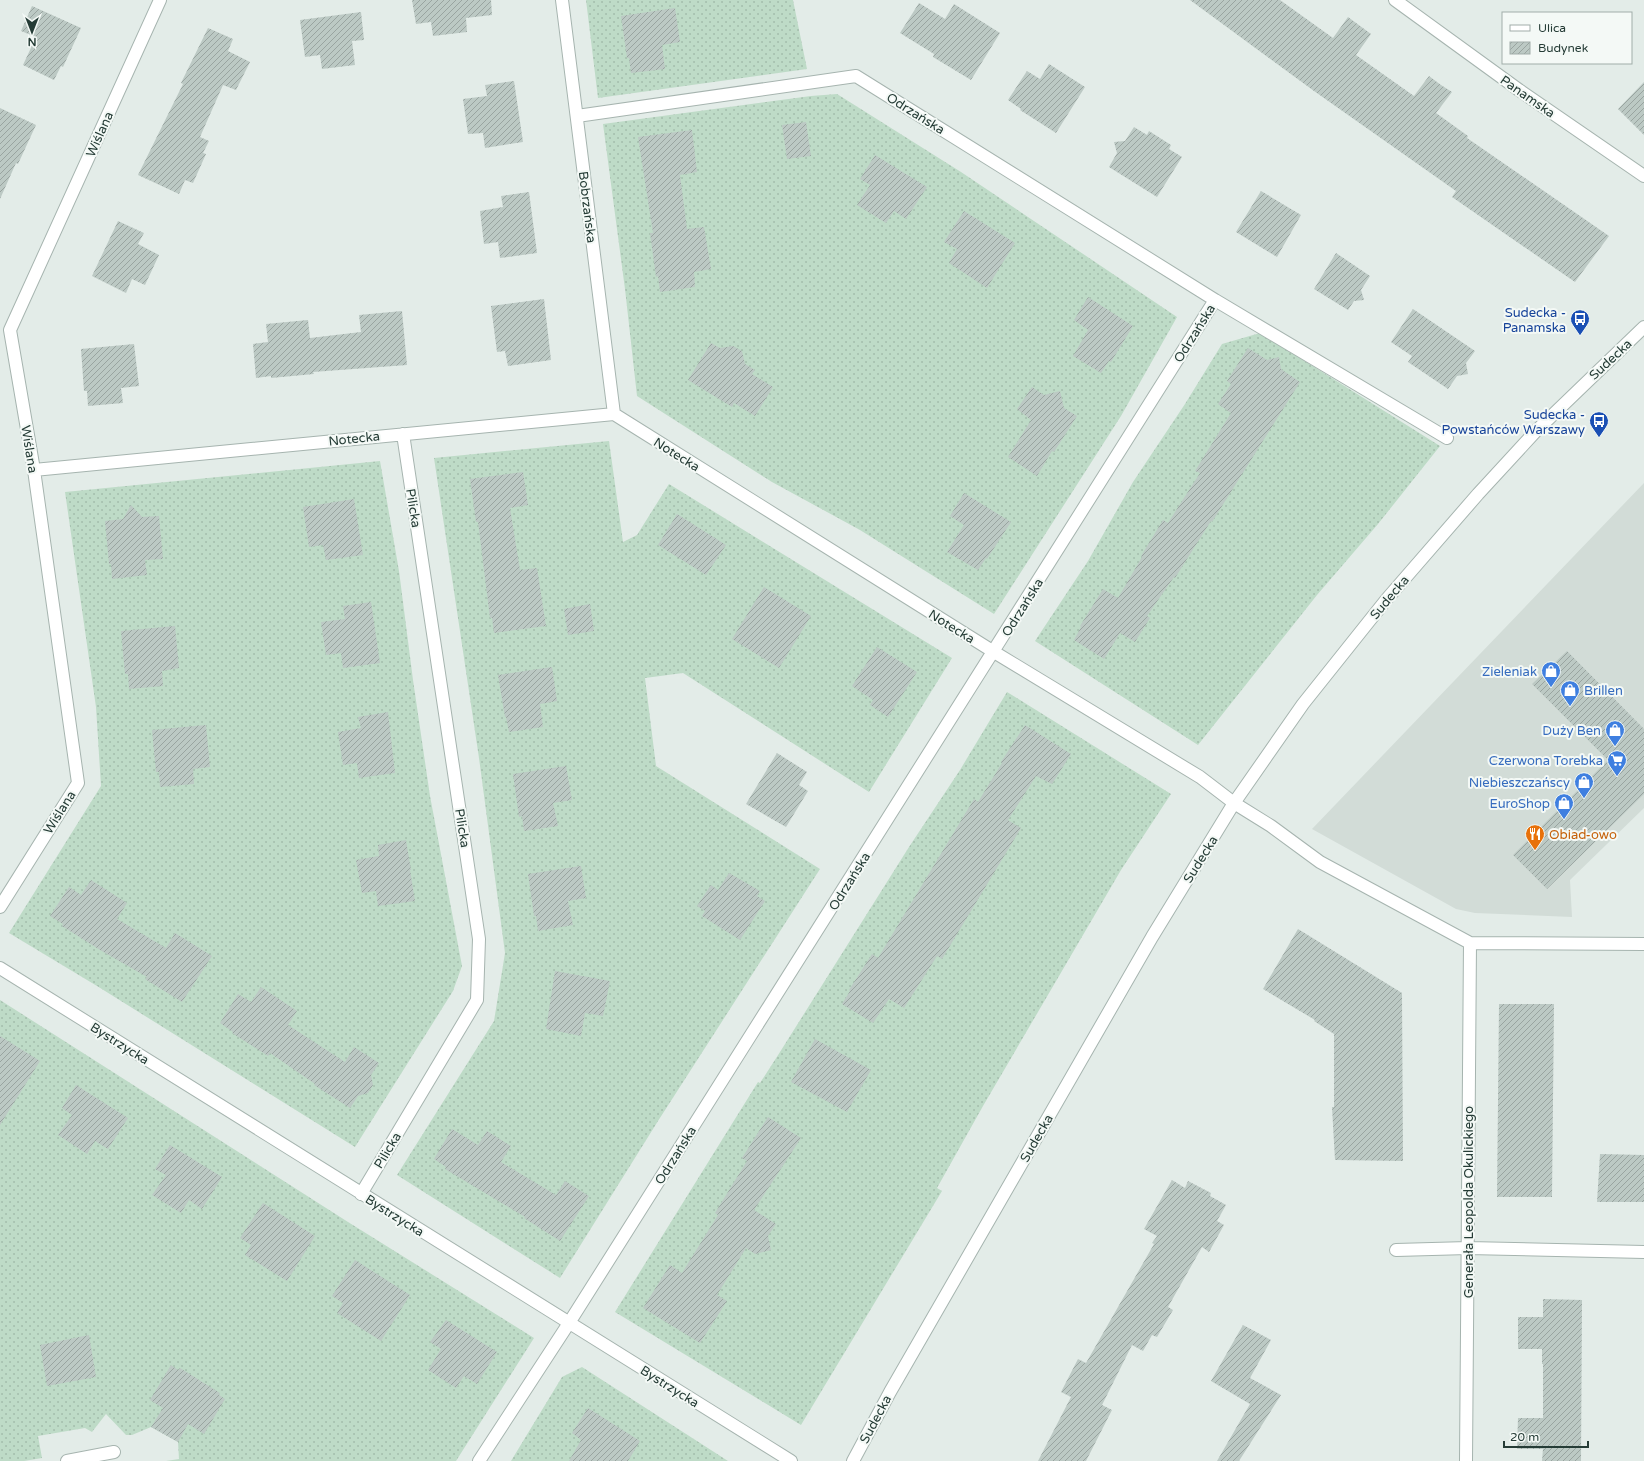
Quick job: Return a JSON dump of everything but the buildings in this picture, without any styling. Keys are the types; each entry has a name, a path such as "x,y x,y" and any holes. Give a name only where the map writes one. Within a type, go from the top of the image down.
{"street":[{"name":"Wiślana","path":"0,907 78,783 34,470 10,330 160,0"},
{"name":"Bobrzańska","path":"562,0 614,414"},
{"name":"Panamska","path":"1395,0 1519,90 1644,176"},
{"name":"Odrzańska","path":"577,116 856,76 1215,300 1447,438"},
{"name":"Odrzańska","path":"479,1461 569,1323 1215,300"},
{"name":"Sudecka","path":"852,1461 890,1392 1148,943 1234,803 1303,704 1386,600 1474,499 1536,431 1644,327"},
{"name":"Notecka","path":"34,470 614,414 994,652 1200,778 1234,803 1271,826 1320,862 1470,943"},
{"name":"Pilicka","path":"361,1194 477,1000 479,939 403,434"},
{"path":"1470,943 1644,944"},
{"name":"Generała Leopolda Okulickiego","path":"1466,1461 1470,943"},
{"name":"Bystrzycka","path":"0,968 791,1461"},
{"path":"1396,1250 1468,1248 1644,1252"},
{"path":"67,1461 114,1452"}],"shaded area":[{"path":"1644,483 1644,808 1570,880 1572,917 1475,913 1456,909 1312,829"}],"green space":[{"path":"586,0 793,0 807,69 598,98"},
{"path":"837,94 961,172 1177,317 1121,416 994,614 860,530 772,482 637,396 625,289 603,124 811,96"},
{"path":"1260,333 1440,446 1378,524 1317,595 1198,745 1035,641 1088,561 1133,482 1185,404 1222,344"},
{"path":"609,441 623,542 637,535 669,484 952,658 869,792 683,673 645,678 656,766 820,869 658,1121 560,1278 397,1175 494,1021 505,953 479,758 434,458"},
{"path":"380,461 399,571 430,796 462,966 453,991 355,1147 97,986 9,933 101,786 96,707 65,492"},
{"path":"1007,692 1171,794 1121,870 983,1106 937,1188 942,1191 801,1425 615,1312 758,1082 760,1083 780,1052 909,847 960,770"},
{"path":"0,1000 348,1222 534,1338 456,1461 166,1461 179,1459 178,1442 151,1427 132,1435 126,1435 106,1414 92,1432 85,1428 38,1436 42,1458 24,1461 0,1461"},
{"path":"582,1367 728,1461 511,1461 562,1377"}],"place":[{"name":"Sudecka - Panamska","path":"1580,336"},
{"name":"Sudecka - Powstańców Warszawy","path":"1599,438"},
{"name":"Zieleniak","path":"1551,688"},
{"name":"Brillen","path":"1570,707"},
{"name":"Duży Ben","path":"1615,747"},
{"name":"Czerwona Torebka","path":"1617,777"},
{"name":"Niebieszczańscy","path":"1584,799"},
{"name":"EuroShop","path":"1564,820"},
{"name":"Obiad-owo","path":"1535,851"}]}
